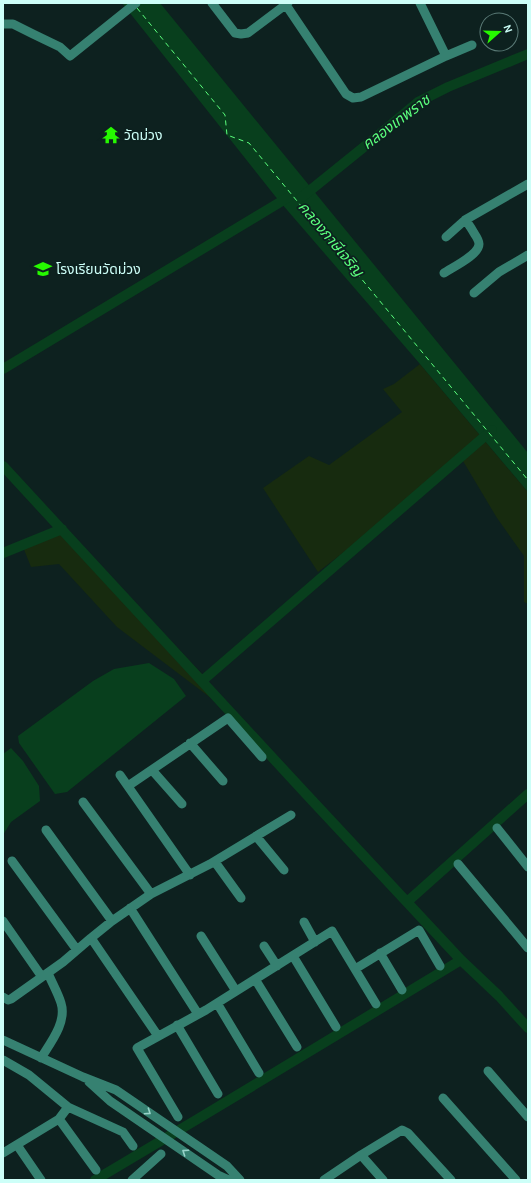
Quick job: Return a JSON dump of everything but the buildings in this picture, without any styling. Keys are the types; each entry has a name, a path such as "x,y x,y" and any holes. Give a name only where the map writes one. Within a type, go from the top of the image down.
{"street":[{"path":"3,24 13,24 60,47 70,56 136,3"},
{"path":"212,3 234,33 241,34 248,33 287,4 346,94 353,98 361,97 472,45"},
{"path":"420,3 446,56"},
{"path":"446,237 465,220 528,184"},
{"path":"444,273 474,254 478,249 478,239 465,220"},
{"path":"474,293 499,272 528,255"},
{"path":"128,786 228,718 262,757"},
{"path":"190,743 223,781"},
{"path":"152,770 182,804"},
{"path":"120,775 190,875"},
{"path":"83,802 151,894"},
{"path":"3,997 8,1000 11,999 63,962 112,921 151,894 215,862 291,815"},
{"path":"497,828 528,867"},
{"path":"46,830 112,921"},
{"path":"256,836 284,870"},
{"path":"12,861 77,950"},
{"path":"215,862 241,898"},
{"path":"458,864 528,948"},
{"path":"130,908 198,1014"},
{"path":"3,921 45,975 61,1003 61,1022 41,1058"},
{"path":"304,922 315,942"},
{"path":"355,969 419,930 440,966"},
{"path":"178,1117 137,1048 217,1003 332,931 376,1004"},
{"path":"201,936 236,991"},
{"path":"91,938 158,1036"},
{"path":"264,946 277,966"},
{"path":"380,953 402,990"},
{"path":"293,956 336,1027"},
{"path":"255,979 297,1047"},
{"path":"217,1003 259,1073"},
{"path":"177,1025 218,1094"},
{"path":"3,1040 83,1077 116,1090 227,1166 240,1180"},
{"path":"3,1060 29,1075 68,1107 123,1132 133,1146"},
{"path":"488,1071 528,1117"},
{"path":"83,1077 110,1101 229,1180"},
{"path":"443,1098 516,1180"},
{"path":"3,1153 59,1119 68,1107"},
{"path":"59,1119 96,1170"},
{"path":"324,1180 398,1131 402,1130 405,1130 408,1133 451,1180"},
{"path":"17,1144 41,1180"},
{"path":"125,1172 132,1180 161,1154"},
{"path":"361,1155 383,1180"}],"shaded area":[{"path":"420,364 528,492 528,604 524,602 524,556 497,518 463,461 318,572 263,488 309,456 329,465 402,412 383,389 394,384"},
{"path":"62,526 203,675 216,702 117,627 59,564 31,567 21,542"}],"water":[{"name":"คลองภาษีเจริญ","path":"122,3 160,3 528,453 528,492 275,196"},
{"path":"149,663 174,679 186,696 67,792 55,794 19,743 18,736 93,681 114,669"},
{"path":"11,748 23,761 39,786 40,801 11,822 3,835 3,754"}],"waterway":[{"name":"คลองเทพราช","path":"302,197 418,102 448,87 528,54"},
{"path":"3,369 292,195"},
{"path":"202,681 492,430"},
{"path":"3,466 461,960 499,996 528,1028"},
{"path":"3,553 62,529"},
{"path":"407,902 528,794"},
{"path":"95,1180 461,960"}],"ferry route":[{"path":"137,8 225,115 227,135 249,143 528,480"}],"place":[{"name":"วัดม่วง","path":"111,135"},
{"name":"โรงเรียนวัดม่วง","path":"43,269"}]}
